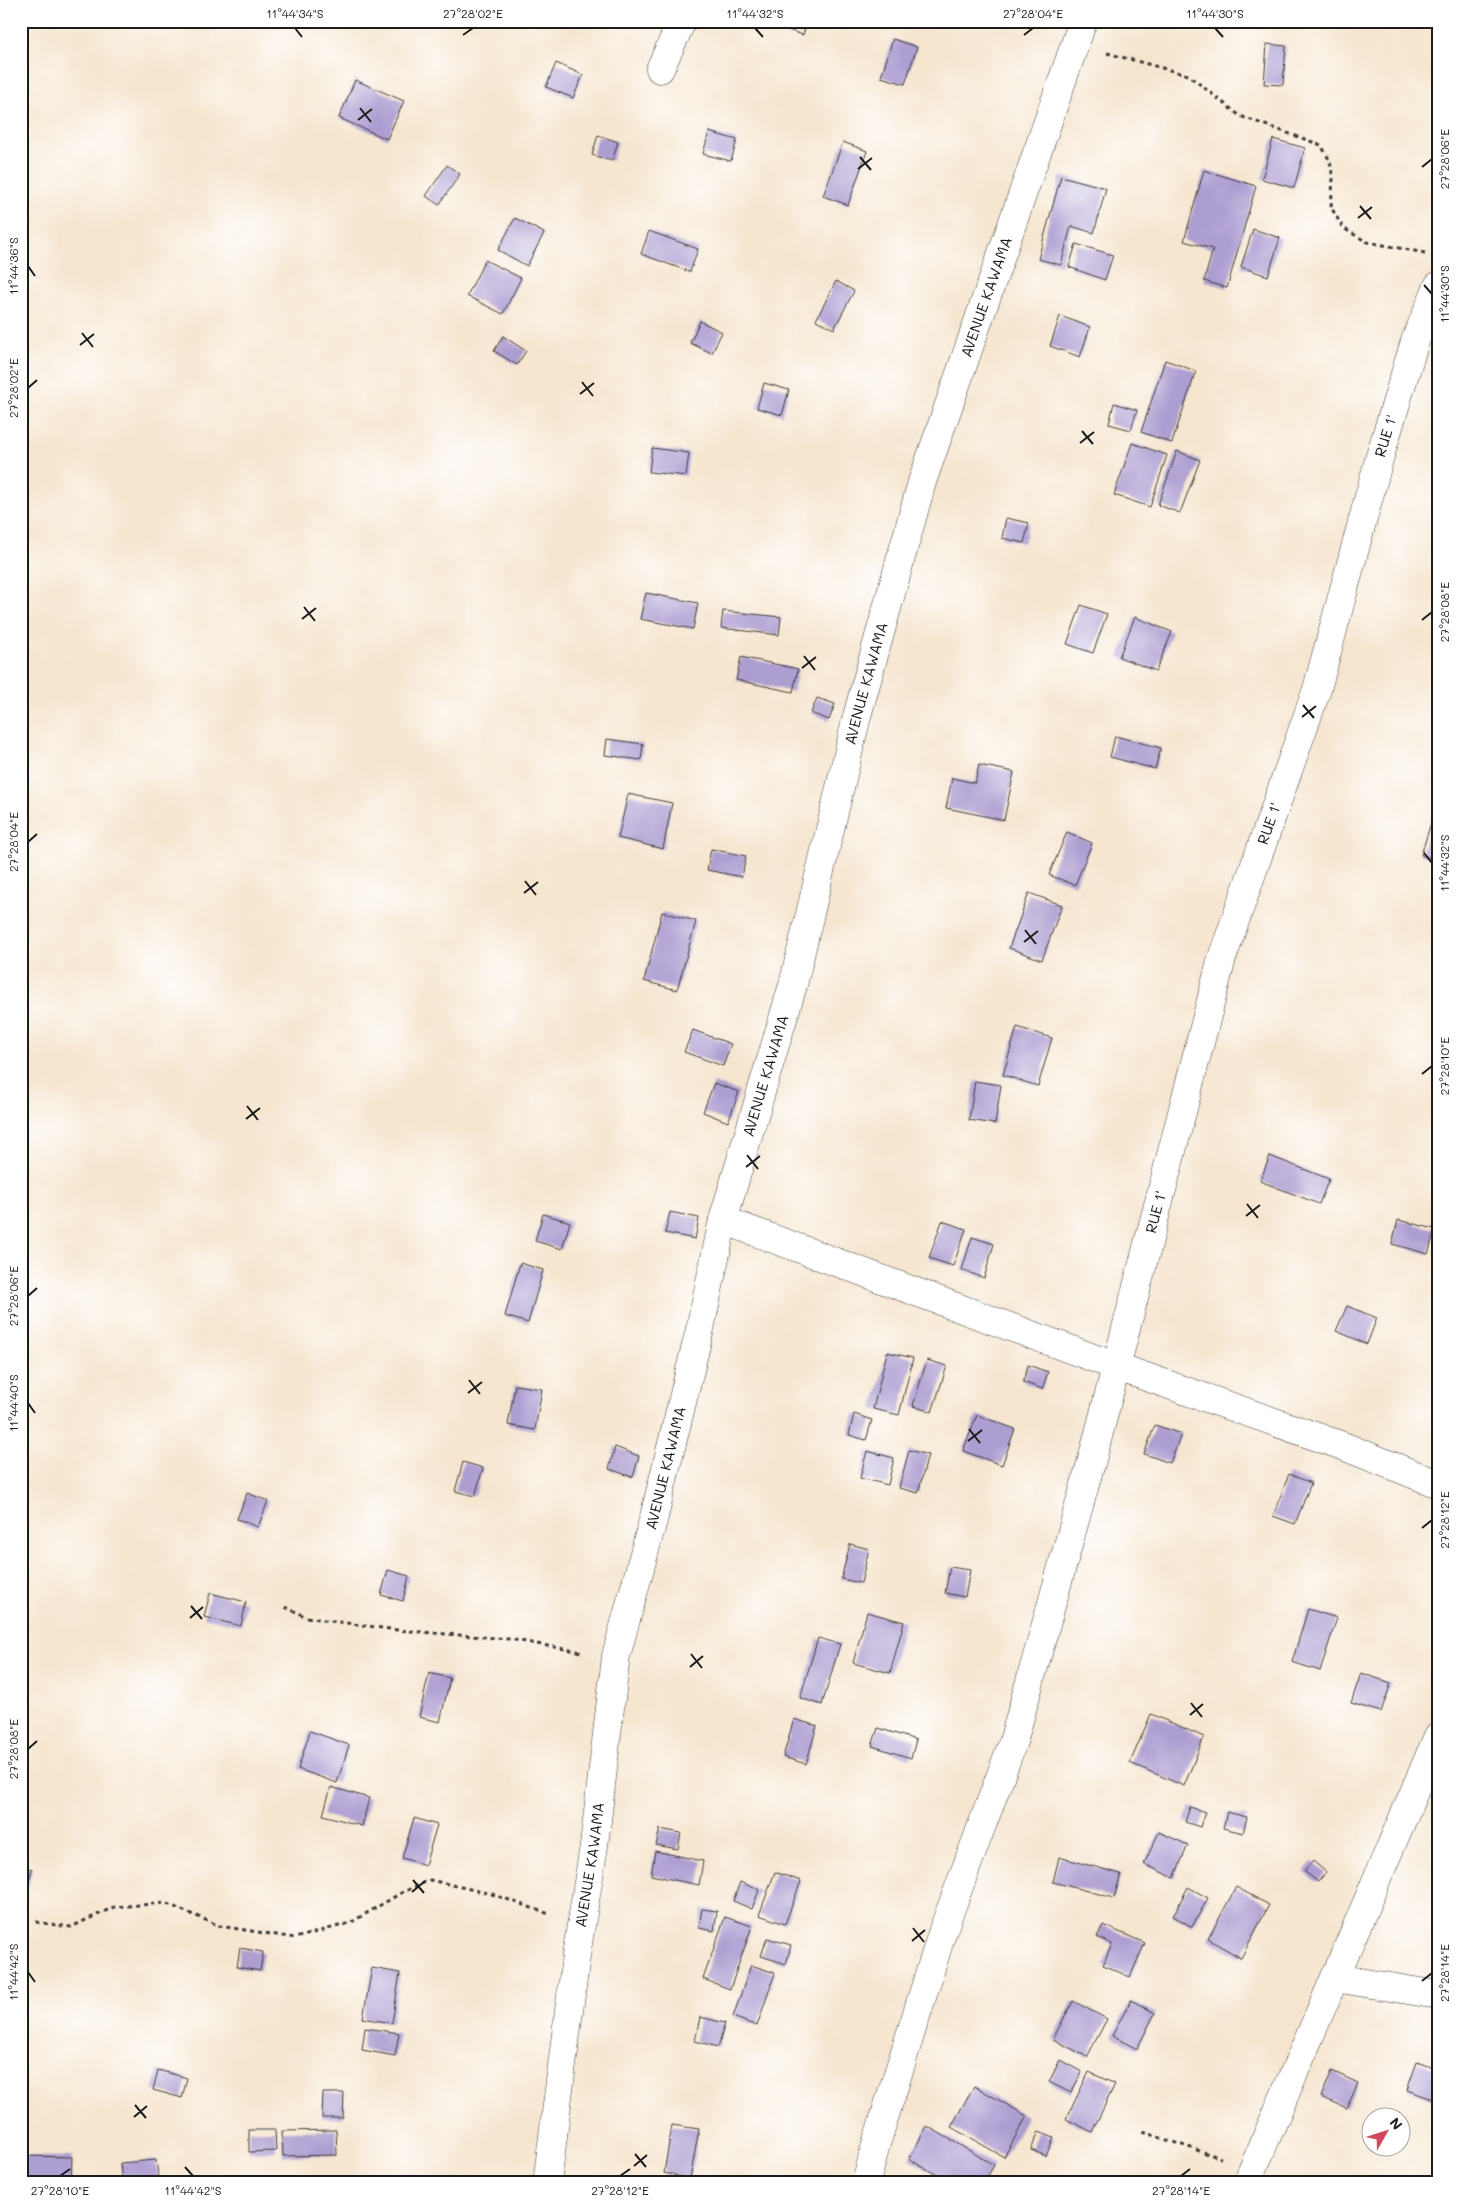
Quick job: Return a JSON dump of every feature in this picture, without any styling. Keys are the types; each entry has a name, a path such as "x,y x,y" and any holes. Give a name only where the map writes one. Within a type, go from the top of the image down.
{"street":[{"path":"660,69 682,21"},
{"name":"AVENUE KAWAMA","path":"547,2183 581,1926 594,1846 616,1656 659,1499 700,1329 723,1220 793,985 857,716 922,482 1079,33"},
{"name":"RUE 1'","path":"866,2183 876,2144 943,1930 1012,1742 1093,1456 1222,958 1317,689 1380,456 1415,341 1438,286"},
{"path":"723,1220 1115,1366 1342,1446 1438,1484"},
{"path":"1250,2176 1438,1736"},
{"path":"1335,1978 1438,1994"}],"path":[{"path":"1079,33 1188,75 1240,116 1320,145 1330,161 1333,179 1331,207 1343,228 1367,242 1429,254"},
{"path":"285,1607 306,1616 324,1620 397,1630 509,1640 550,1648 616,1656"},
{"path":"36,1922 71,1927 114,1908 165,1903 220,1926 295,1938 350,1923 401,1893 430,1880 492,1894 581,1926"},
{"path":"1143,2132 1250,2176"}],"building":[{"path":"760,21 807,21 803,35"},
{"path":"893,39 917,47 905,84 881,77"},
{"path":"1267,44 1286,46 1283,85 1264,84"},
{"path":"556,63 583,75 573,98 546,87"},
{"path":"355,80 404,101 387,139 339,118"},
{"path":"709,132 737,140 731,161 703,154"},
{"path":"598,135 618,142 612,161 592,155"},
{"path":"1273,139 1305,148 1294,188 1262,179"},
{"path":"843,142 867,151 848,205 823,196"},
{"path":"447,165 460,174 439,205 426,196"},
{"path":"1204,170 1256,186 1227,288 1204,281 1213,249 1184,241"},
{"path":"1061,176 1106,188 1094,233 1071,226 1061,265 1038,259"},
{"path":"515,218 544,233 527,266 498,250"},
{"path":"1253,229 1280,238 1268,276 1241,267"},
{"path":"649,231 698,249 690,272 641,254"},
{"path":"1076,244 1113,255 1105,280 1069,267"},
{"path":"485,260 521,278 503,314 467,296"},
{"path":"836,281 854,291 834,329 816,320"},
{"path":"1060,316 1090,327 1080,357 1050,346"},
{"path":"700,321 722,332 712,353 690,343"},
{"path":"503,336 526,351 517,365 494,351"},
{"path":"1165,360 1196,371 1172,443 1141,432"},
{"path":"764,383 789,390 782,415 757,408"},
{"path":"1114,403 1137,410 1131,430 1109,424"},
{"path":"1132,443 1167,455 1150,507 1114,495"},
{"path":"652,448 689,453 686,476 649,472"},
{"path":"1177,451 1200,460 1180,513 1158,505"},
{"path":"1006,518 1029,523 1024,543 1002,538"},
{"path":"646,593 698,603 693,629 640,619"},
{"path":"1081,605 1107,614 1093,653 1067,644"},
{"path":"723,611 781,617 779,635 721,628"},
{"path":"1135,617 1172,632 1156,671 1119,657"},
{"path":"741,657 798,669 793,692 736,680"},
{"path":"817,698 835,704 829,720 811,713"},
{"path":"1115,736 1161,748 1155,769 1110,757"},
{"path":"607,739 643,744 641,760 605,755"},
{"path":"979,765 1014,772 1004,820 946,808 952,778 975,783"},
{"path":"628,794 672,803 663,849 618,838"},
{"path":"1438,800 1438,860 1421,855"},
{"path":"1067,832 1092,843 1075,885 1049,875"},
{"path":"711,849 746,856 742,877 707,870"},
{"path":"1029,893 1062,905 1042,960 1009,948"},
{"path":"662,912 696,921 677,990 644,981"},
{"path":"1017,1027 1052,1038 1038,1086 1003,1075"},
{"path":"693,1030 731,1044 723,1066 684,1052"},
{"path":"975,1081 1001,1085 995,1124 969,1120"},
{"path":"714,1083 739,1092 728,1122 703,1112"},
{"path":"1270,1156 1329,1179 1319,1204 1260,1181"},
{"path":"670,1212 699,1218 695,1239 665,1233"},
{"path":"543,1214 570,1222 562,1249 535,1241"},
{"path":"1398,1220 1435,1229 1428,1254 1392,1244"},
{"path":"942,1221 966,1229 953,1266 929,1258"},
{"path":"972,1237 994,1244 984,1278 962,1270"},
{"path":"520,1263 543,1270 528,1323 505,1316"},
{"path":"1347,1306 1377,1318 1367,1344 1336,1331"},
{"path":"887,1352 913,1358 899,1415 873,1409"},
{"path":"927,1360 947,1366 932,1412 913,1406"},
{"path":"1028,1365 1048,1372 1042,1389 1023,1382"},
{"path":"515,1385 542,1389 535,1430 508,1425"},
{"path":"854,1414 872,1420 866,1440 849,1435"},
{"path":"977,1415 1015,1429 1002,1465 963,1451"},
{"path":"1155,1425 1181,1434 1170,1463 1144,1454"},
{"path":"615,1447 639,1456 633,1477 609,1469"},
{"path":"909,1450 928,1455 918,1493 899,1488"},
{"path":"867,1451 894,1458 888,1485 860,1478"},
{"path":"463,1462 483,1468 475,1496 455,1491"},
{"path":"1289,1474 1311,1483 1295,1524 1273,1516"},
{"path":"247,1493 268,1501 258,1527 237,1519"},
{"path":"850,1544 869,1549 861,1583 841,1579"},
{"path":"950,1567 970,1570 965,1597 945,1593"},
{"path":"388,1570 409,1576 403,1601 381,1595"},
{"path":"210,1593 246,1602 241,1626 204,1617"},
{"path":"1308,1609 1337,1618 1320,1671 1292,1662"},
{"path":"867,1612 904,1622 890,1673 853,1663"},
{"path":"818,1638 840,1644 822,1705 800,1698"},
{"path":"429,1673 450,1678 440,1722 419,1717"},
{"path":"1361,1673 1391,1683 1381,1712 1351,1703"},
{"path":"1151,1714 1204,1737 1184,1786 1130,1763"},
{"path":"794,1719 817,1726 806,1764 783,1757"},
{"path":"878,1728 916,1740 911,1758 872,1746"},
{"path":"310,1731 349,1745 337,1783 298,1769"},
{"path":"331,1787 369,1798 362,1826 323,1815"},
{"path":"1190,1807 1205,1812 1200,1827 1185,1822"},
{"path":"1227,1812 1247,1817 1243,1833 1223,1828"},
{"path":"414,1818 437,1825 425,1865 402,1858"},
{"path":"660,1829 681,1833 678,1849 656,1845"},
{"path":"1159,1832 1188,1845 1174,1878 1144,1864"},
{"path":"655,1851 703,1861 699,1885 651,1875"},
{"path":"1059,1857 1121,1874 1114,1898 1053,1882"},
{"path":"1313,1861 1326,1872 1318,1882 1304,1871"},
{"path":"21,1866 32,1869 22,1914 21,1914"},
{"path":"775,1872 801,1881 785,1924 759,1915"},
{"path":"740,1882 759,1890 752,1909 733,1901"},
{"path":"1188,1887 1208,1898 1192,1927 1173,1916"},
{"path":"1236,1887 1269,1905 1241,1958 1208,1939"},
{"path":"702,1909 717,1911 714,1931 699,1928"},
{"path":"725,1917 752,1926 730,1989 703,1979"},
{"path":"1103,1925 1145,1943 1130,1977 1103,1965 1112,1944 1097,1937"},
{"path":"767,1938 791,1945 786,1964 761,1956"},
{"path":"240,1948 263,1952 260,1971 237,1967"},
{"path":"751,1965 775,1973 757,2026 733,2017"},
{"path":"372,1968 400,1973 392,2023 363,2018"},
{"path":"1131,2000 1155,2013 1137,2049 1112,2036"},
{"path":"1073,2001 1107,2019 1087,2057 1053,2039"},
{"path":"700,2017 725,2023 718,2047 695,2041"},
{"path":"365,2028 399,2033 395,2056 362,2050"},
{"path":"1060,2060 1082,2072 1071,2093 1049,2082"},
{"path":"1417,2062 1438,2070 1438,2101 1407,2090"},
{"path":"158,2070 187,2078 182,2098 153,2090"},
{"path":"1332,2071 1358,2083 1347,2108 1321,2097"},
{"path":"1089,2072 1115,2084 1092,2132 1066,2119"},
{"path":"974,2086 1027,2116 1004,2157 951,2127"},
{"path":"323,2093 344,2093 343,2118 322,2118"},
{"path":"672,2125 699,2129 690,2179 664,2173"},
{"path":"927,2126 994,2165 984,2183 951,2183 909,2159"},
{"path":"249,2130 275,2130 276,2151 249,2152"},
{"path":"336,2130 337,2155 283,2156 282,2131"},
{"path":"1039,2131 1054,2137 1046,2156 1031,2150"},
{"path":"21,2156 72,2157 71,2183 21,2182"},
{"path":"156,2160 159,2183 122,2183 120,2163"}]}
